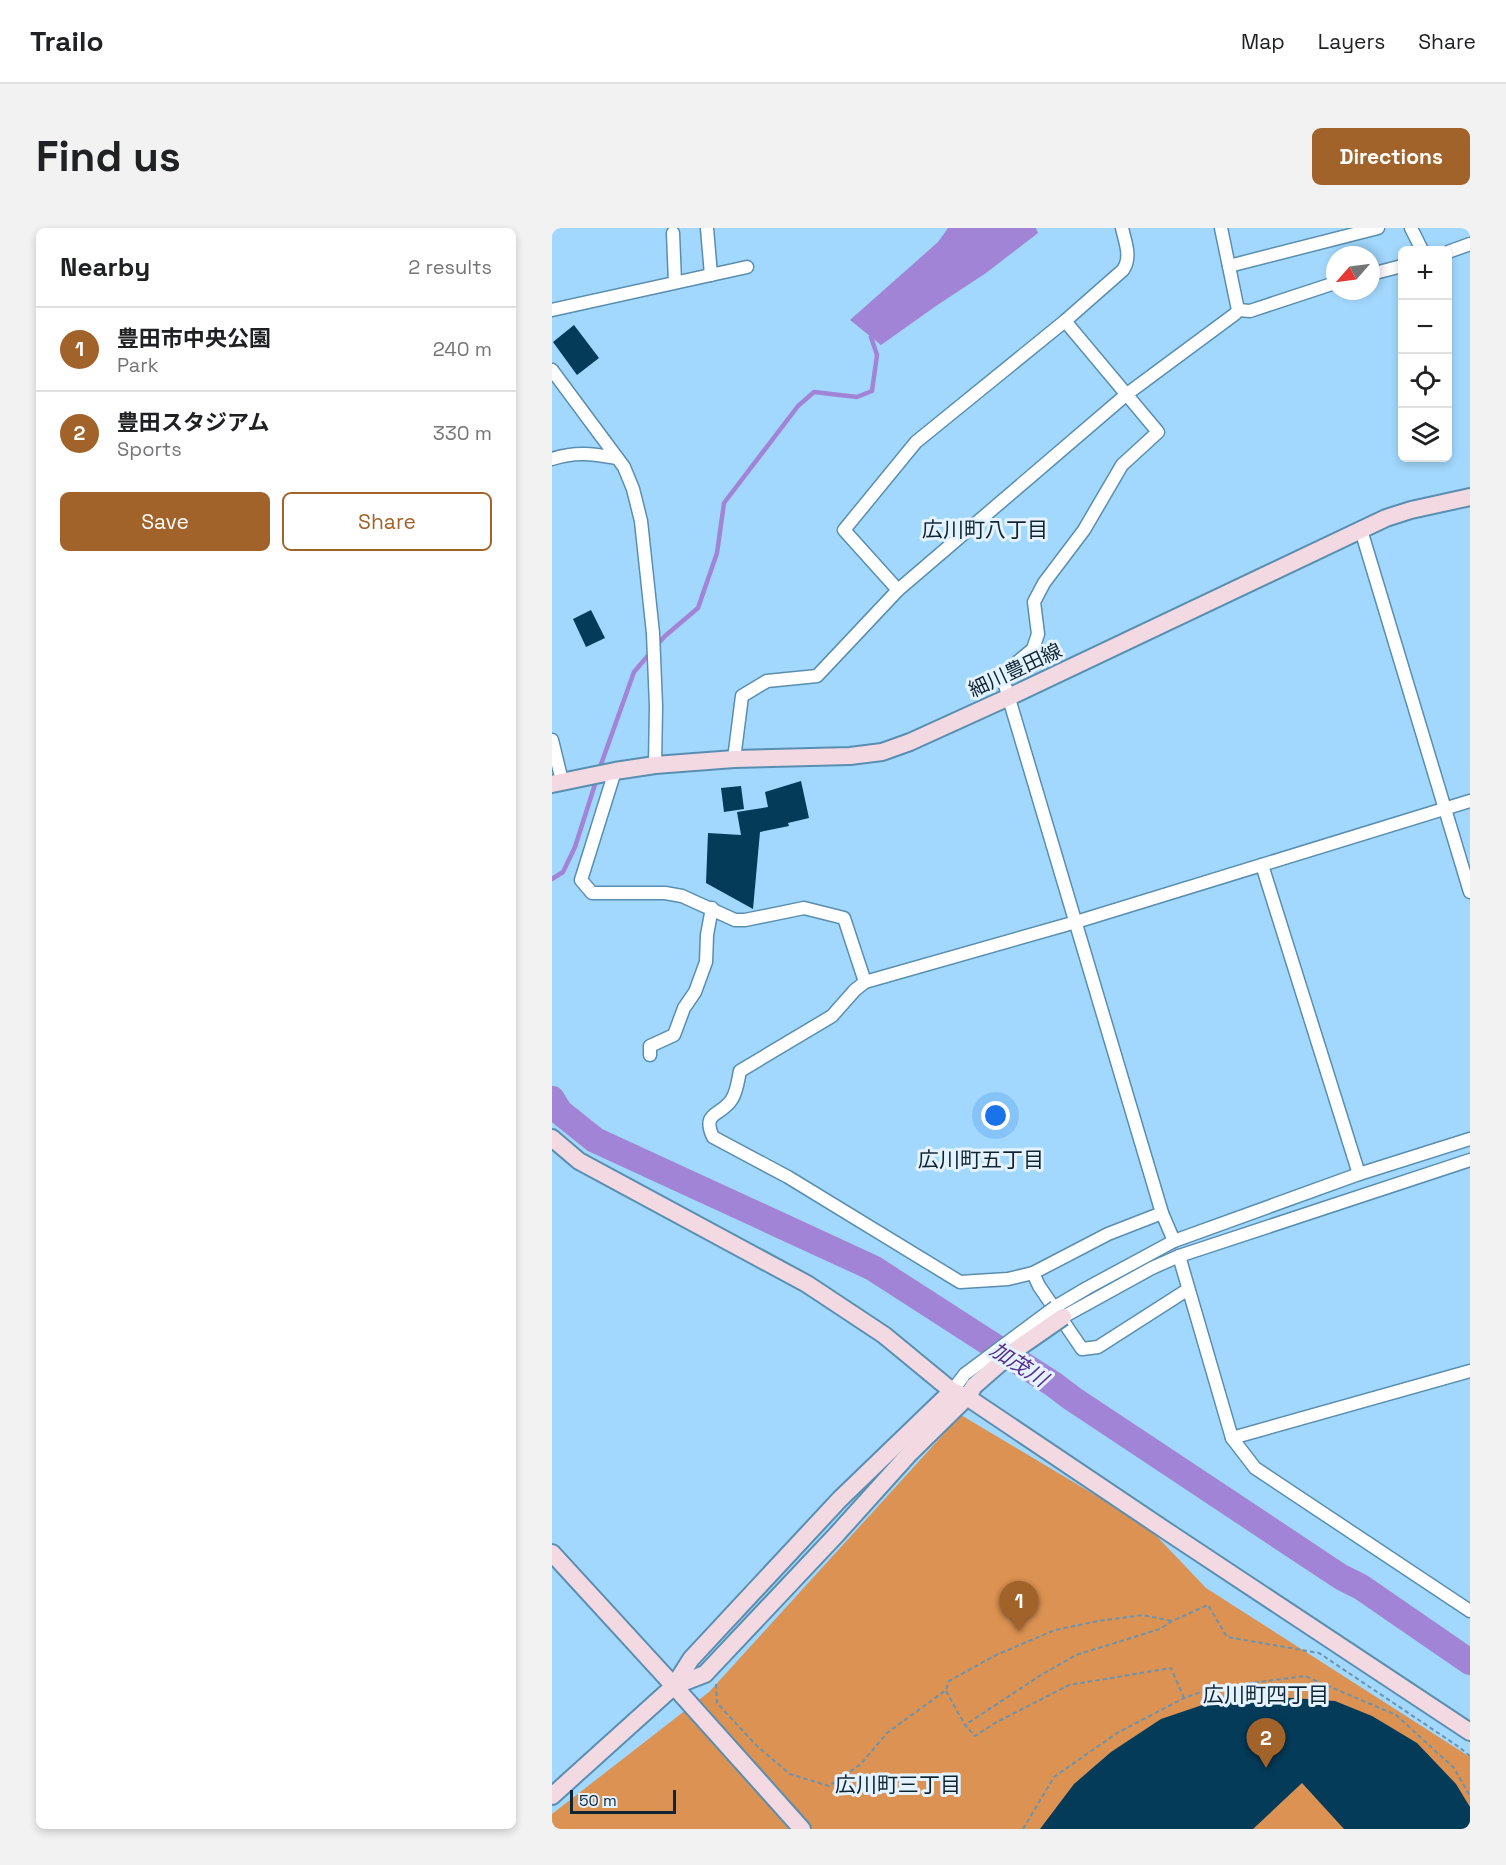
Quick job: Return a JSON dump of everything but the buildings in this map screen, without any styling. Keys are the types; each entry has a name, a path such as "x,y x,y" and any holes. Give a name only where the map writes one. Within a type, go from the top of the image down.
{"street":[{"path":"707,228 711,275"},
{"path":"898,590 844,530 916,442 1065,321 1123,270 1128,257 1122,228"},
{"path":"734,759 742,696 767,681 816,676 898,590 1127,394 1235,314 1238,309 1221,228"},
{"path":"1229,266 1378,228"},
{"path":"1411,228 1420,246"},
{"path":"673,233 675,282"},
{"path":"1452,251 1470,244"},
{"path":"552,310 747,267"},
{"path":"1380,272 1398,267"},
{"path":"1238,309 1250,311 1326,286"},
{"path":"1065,321 1158,432 1122,465 1084,530 1044,584 1034,602 1038,634 1033,649 1002,675 1162,1213 1174,1241"},
{"path":"552,370 624,467 633,489 641,522 653,637 656,706 655,765"},
{"path":"552,459 562,455 584,453 617,458"},
{"name":"細川豊田線","path":"557,782 655,765 734,759 850,756 882,752 910,742 1009,697 1361,530 1411,510 1470,497"},
{"path":"1361,530 1470,892"},
{"path":"552,740 557,782"},
{"path":"615,771 581,880 592,893 665,893 682,896 735,920 804,908 844,918 865,982"},
{"path":"1162,1213 1108,1234 1032,1273 1008,1279 960,1282 788,1177 713,1137 709,1130 709,1121 713,1114 730,1102 734,1096 740,1071 832,1016 865,982 1076,921 1470,801"},
{"path":"1262,865 1359,1174"},
{"path":"650,1055 650,1046 674,1035 684,1008 695,992 706,962 707,935 712,908"},
{"path":"552,1138 579,1161 807,1284 965,1387 1171,1534 1470,1732"},
{"path":"552,1796 674,1686 692,1659 840,1499 965,1387 1014,1352 1087,1288 1174,1241 1359,1174 1470,1139"},
{"path":"1059,1312 1179,1256 1470,1160"},
{"path":"1179,1256 1187,1290 1232,1438 1255,1468 1470,1611"},
{"path":"1032,1273 1039,1287 1082,1349 1098,1347 1187,1290"},
{"path":"1232,1438 1470,1371"},
{"path":"674,1686 705,1674 713,1666 837,1534 910,1453 965,1387"},
{"path":"552,1553 802,1829"}],"path":[{"path":"965,1725 1076,1655 1160,1629 1208,1605 1227,1637 1319,1653 1470,1756"},
{"path":"713,1666 717,1703 757,1746 790,1774 829,1786 861,1764 887,1733 946,1690 949,1681 996,1655 1055,1630 1098,1621 1143,1615 1172,1621"},
{"path":"946,1690 965,1725 975,1736 995,1723 1069,1685 1171,1668 1184,1698"},
{"path":"1023,1829 1054,1777 1117,1733 1184,1698 1213,1688 1305,1676 1396,1715 1454,1768 1470,1796"}],"shaded area":[{"path":"948,228 1036,228 1038,233 986,273 881,345 850,320 938,242"},
{"path":"961,1415 1147,1526 1206,1588 1470,1757 1470,1829 552,1829 552,1814 709,1692"}],"waterway":[{"path":"656,646 698,608 717,553 724,503 798,406 814,392 857,397 872,391 877,355 871,337"},
{"path":"599,770 634,672 651,652"},
{"path":"552,879 563,872 575,847 597,778"},
{"name":"加茂川","path":"552,1099 560,1112 595,1140 873,1268 1053,1384 1341,1577 1361,1587 1470,1662"}],"place":[{"name":"豊田市中央公園","path":"1019,1631"},
{"name":"豊田スタジアム","path":"1266,1768"}],"district":[{"name":"広川町八丁目","path":"985,529"},
{"name":"広川町五丁目","path":"981,1159"},
{"name":"広川町四丁目","path":"1266,1694"},
{"name":"広川町三丁目","path":"898,1784"}]}
